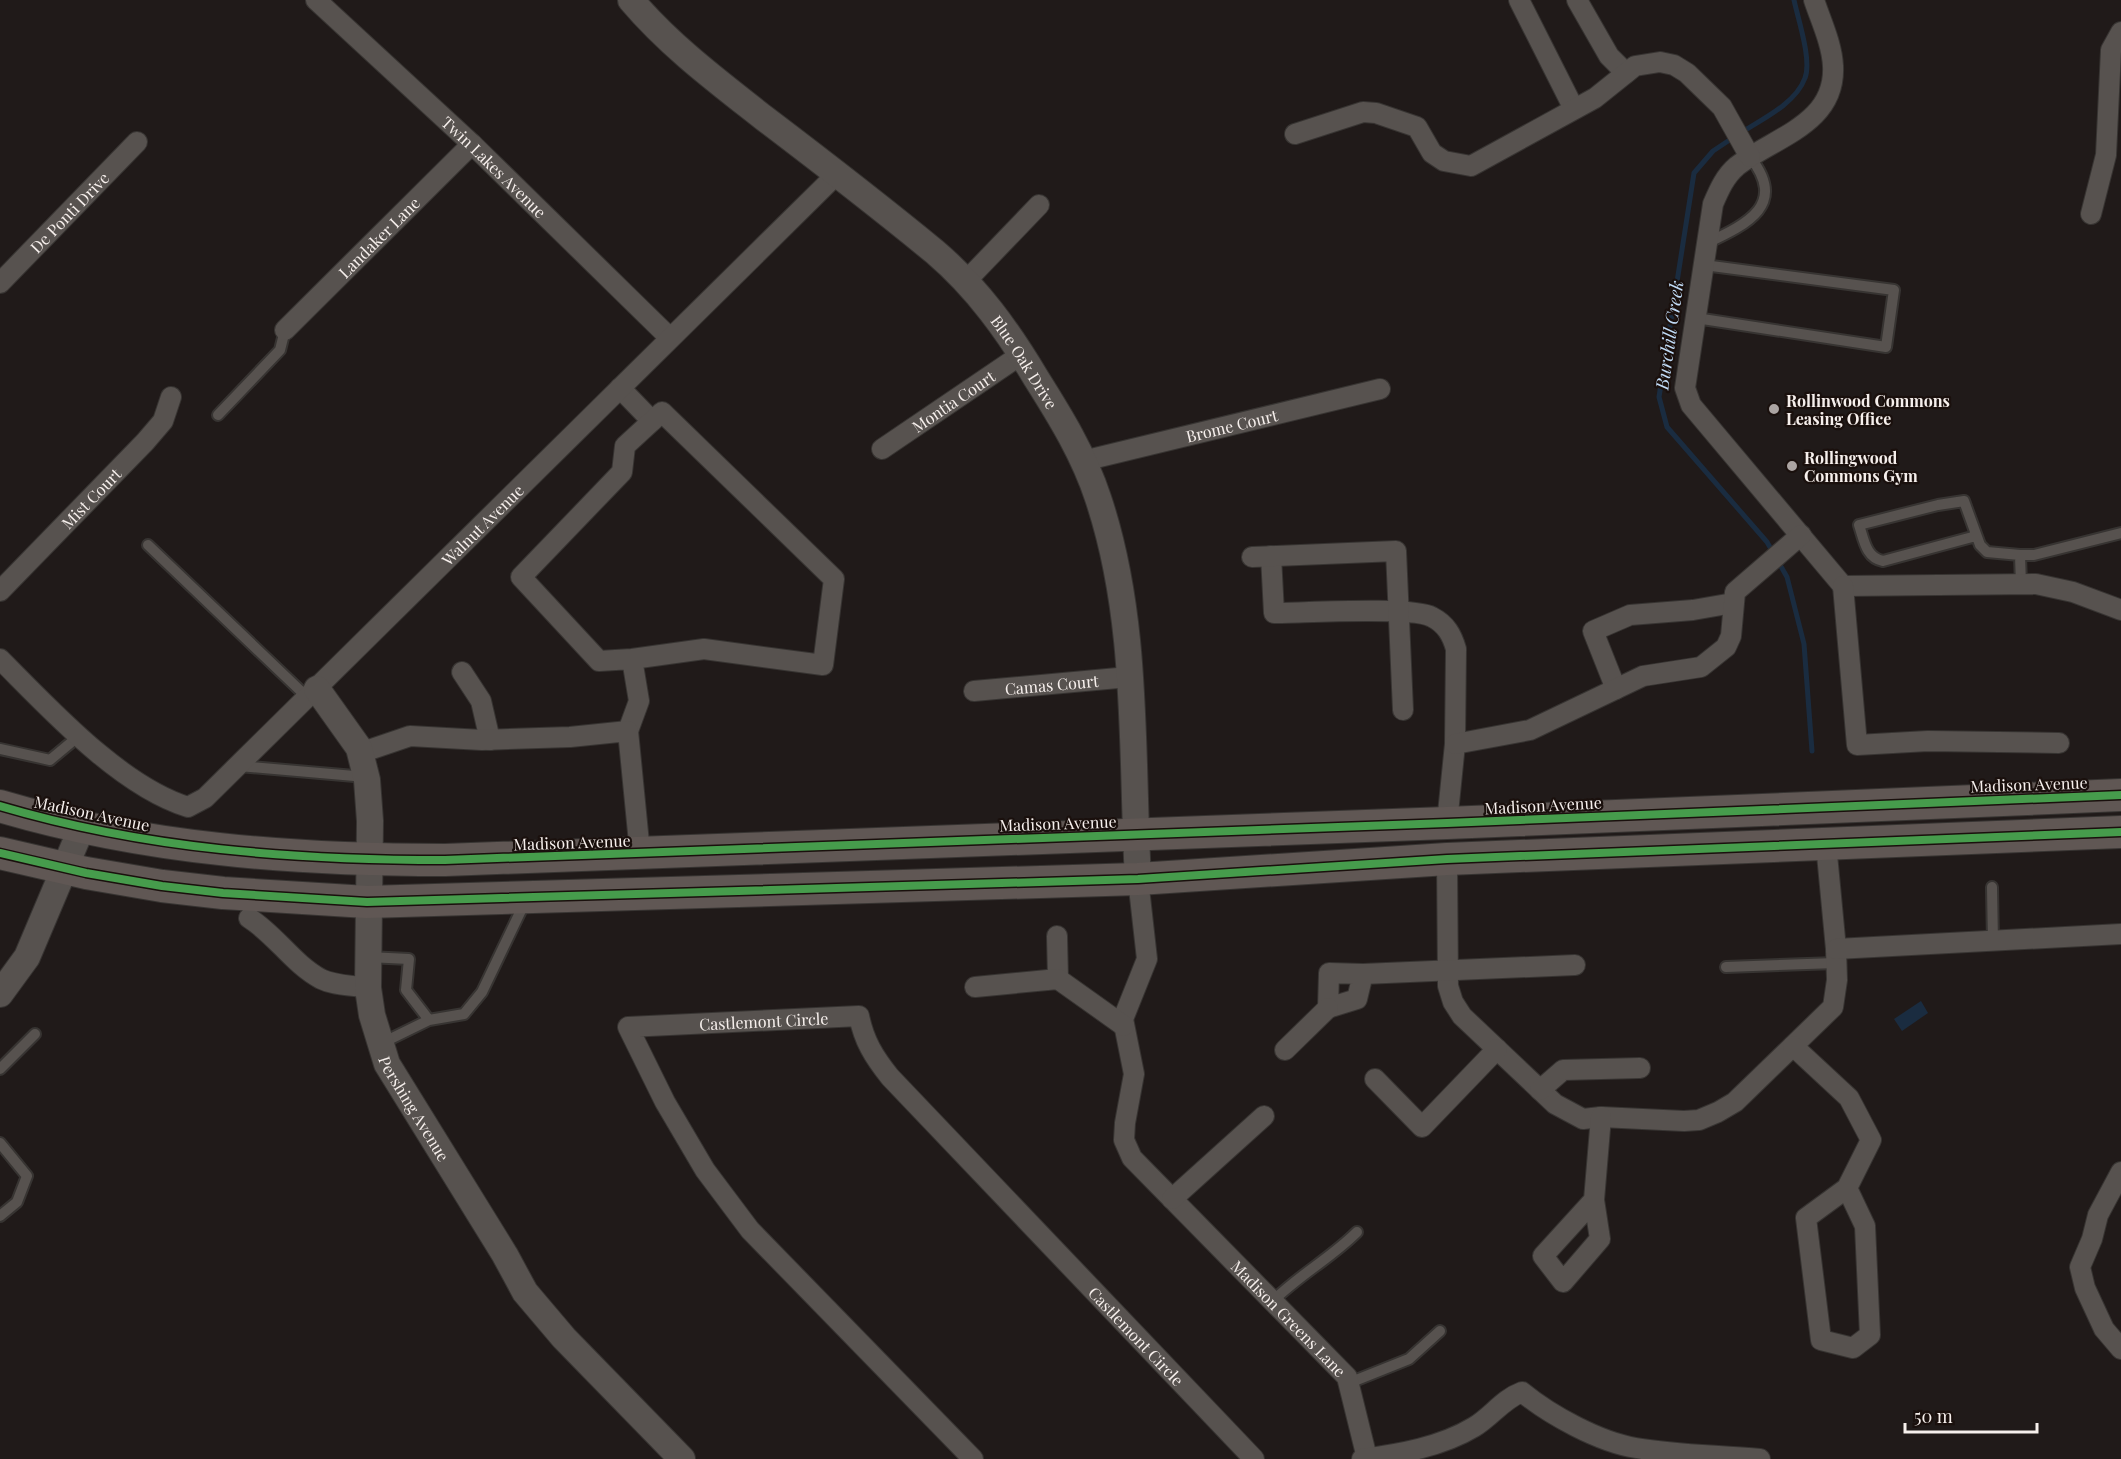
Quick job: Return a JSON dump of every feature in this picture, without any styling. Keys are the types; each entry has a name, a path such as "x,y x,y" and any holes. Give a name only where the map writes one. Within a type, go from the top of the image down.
{"main road":[{"name":"Madison Avenue","path":"0,806 82,827 216,849 369,860 640,853 2121,795"},
{"path":"0,853 162,886 223,893 367,902 1138,879 1447,859 2121,832"}],"street":[{"name":"Twin Lakes Avenue","path":"316,0 472,144 670,338"},
{"name":"Blue Oak Drive","path":"631,0 656,29 692,62 837,174 966,281 987,304 1022,354 1065,424 1098,496 1114,556 1127,633 1138,879"},
{"path":"1519,0 1574,110"},
{"path":"1577,0 1609,56 1626,73"},
{"path":"1814,0 1832,53 1831,87 1816,114 1802,127 1747,151 1720,186 1713,204 1685,388 1690,405 1794,541 1843,586 1857,745 1928,741 2059,743"},
{"path":"2091,214 2106,155 2111,50 2121,32"},
{"path":"1295,134 1363,112 1376,113 1417,127 1432,153 1444,161 1471,166 1595,98 1626,73 1648,62 1674,65 1687,73 1722,107 1747,151"},
{"name":"De Ponti Drive","path":"0,283 137,142"},
{"name":"Landaker Lane","path":"285,330 472,144"},
{"name":"Walnut Avenue","path":"80,735 109,762 158,796 188,807 205,798 313,694 837,174"},
{"path":"966,281 1039,205"},
{"name":"Montia Court","path":"882,449 1022,354"},
{"path":"620,388 652,421"},
{"name":"Brome Court","path":"1083,461 1380,389"},
{"name":"Mist Court","path":"0,591 145,442 163,421 171,397"},
{"path":"662,412 834,579 823,664 704,649 632,659 598,661 521,577 622,472 625,446 662,412"},
{"path":"1455,744 1530,730 1643,676 1701,667 1718,656 1726,647 1731,636 1735,592 1794,541"},
{"path":"1403,710 1399,612 1396,551 1262,556 1274,614 1399,612 1422,613 1444,625 1452,636 1456,649 1455,744 1447,823"},
{"path":"1843,586 2036,584 2073,592 2121,610"},
{"path":"1616,689 1593,631 1630,615 1693,610 1733,603"},
{"path":"0,659 80,735"},
{"path":"632,659 639,701 628,731 640,853"},
{"path":"462,672 481,701 490,740"},
{"name":"Camas Court","path":"974,691 1129,677"},
{"name":"Pershing Avenue","path":"313,694 363,765 370,804 367,902 368,988 380,1044 387,1064 505,1255 525,1292 564,1338 682,1459"},
{"path":"363,765 410,736 490,740 570,737 628,731"},
{"path":"0,994 27,957 82,827"},
{"path":"1447,859 1448,986 1453,1002 1462,1016 1555,1104 1583,1119 1601,1117 1698,1120 1735,1102 1833,1007 1837,980 1836,956 1826,844"},
{"path":"1124,1026 1124,1012 1147,959 1138,879"},
{"path":"249,918 262,926 301,964 320,978 368,988"},
{"path":"1836,956 2121,934"},
{"path":"1057,936 1058,978"},
{"path":"1328,1008 1329,973 1363,974 1575,965"},
{"path":"1285,1050 1328,1008 1357,999 1363,974"},
{"path":"975,987 1058,978 1124,1026"},
{"name":"Castlemont Circle","path":"973,1459 750,1230 705,1170 664,1102 628,1027 859,1016 864,1038 872,1055 890,1077 1254,1459"},
{"name":"Madison Greens Lane","path":"1124,1026 1134,1074 1125,1123 1126,1148 1132,1158 1347,1377 1365,1459"},
{"path":"1793,1046 1849,1098 1871,1140 1847,1188 1806,1218 1821,1340 1853,1348 1870,1335 1865,1226 1847,1188"},
{"path":"1375,1079 1422,1127 1497,1049"},
{"path":"1540,1090 1563,1070 1640,1068"},
{"path":"1172,1199 1264,1116"},
{"path":"1594,1200 1601,1117"},
{"path":"2121,1172 2098,1215 2092,1239 2080,1267 2085,1288 2104,1329 2121,1349"},
{"path":"1365,1459 1435,1444 1464,1433 1489,1416 1511,1396 1522,1392 1541,1407 1571,1425 1634,1448 1760,1459"}],"lane":[{"path":"1707,243 1739,228 1756,215 1763,205 1765,194 1761,171 1747,151"},
{"path":"1696,318 1887,347 1894,290 1704,265"},
{"path":"218,415 280,350 285,330"},
{"path":"1976,536 1883,561 1870,554 1859,525 1938,505 1964,501 1976,536 1987,552 2034,555 2121,533"},
{"path":"148,545 313,694"},
{"path":"2020,555 2021,585"},
{"path":"0,749 50,760 80,735"},
{"path":"239,766 363,765"},
{"path":"1992,887 1993,943"},
{"path":"380,1044 429,1020 465,1014 482,992 527,898"},
{"path":"1726,967 1836,956"},
{"path":"368,957 409,959 406,990 429,1020"},
{"path":"0,1069 35,1034"},
{"path":"0,1143 27,1176 16,1202 0,1216"},
{"path":"1273,1301 1316,1264 1335,1254 1357,1232"},
{"path":"1349,1383 1409,1359 1440,1331"}],"water":[{"path":"1921,1001 1928,1013 1902,1031 1894,1019"}],"waterway":[{"name":"Burchill Creek","path":"1742,132 1787,103 1801,87 1805,78 1806,50 1794,0"},
{"name":"Burchill Creek","path":"1734,137 1713,151 1694,173 1659,397 1667,427 1767,542 1787,577 1804,644 1812,751"}],"cycle path":[{"path":"0,806 110,833 221,849 333,858 445,860 1447,823 2121,795"},
{"path":"0,853 86,873 162,886 223,893 367,902 1138,879 1447,859 2121,832"}],"place":[{"name":"Rollinwood Commons Leasing Office","path":"1774,409"},
{"name":"Rollingwood Commons Gym","path":"1792,466"}]}
